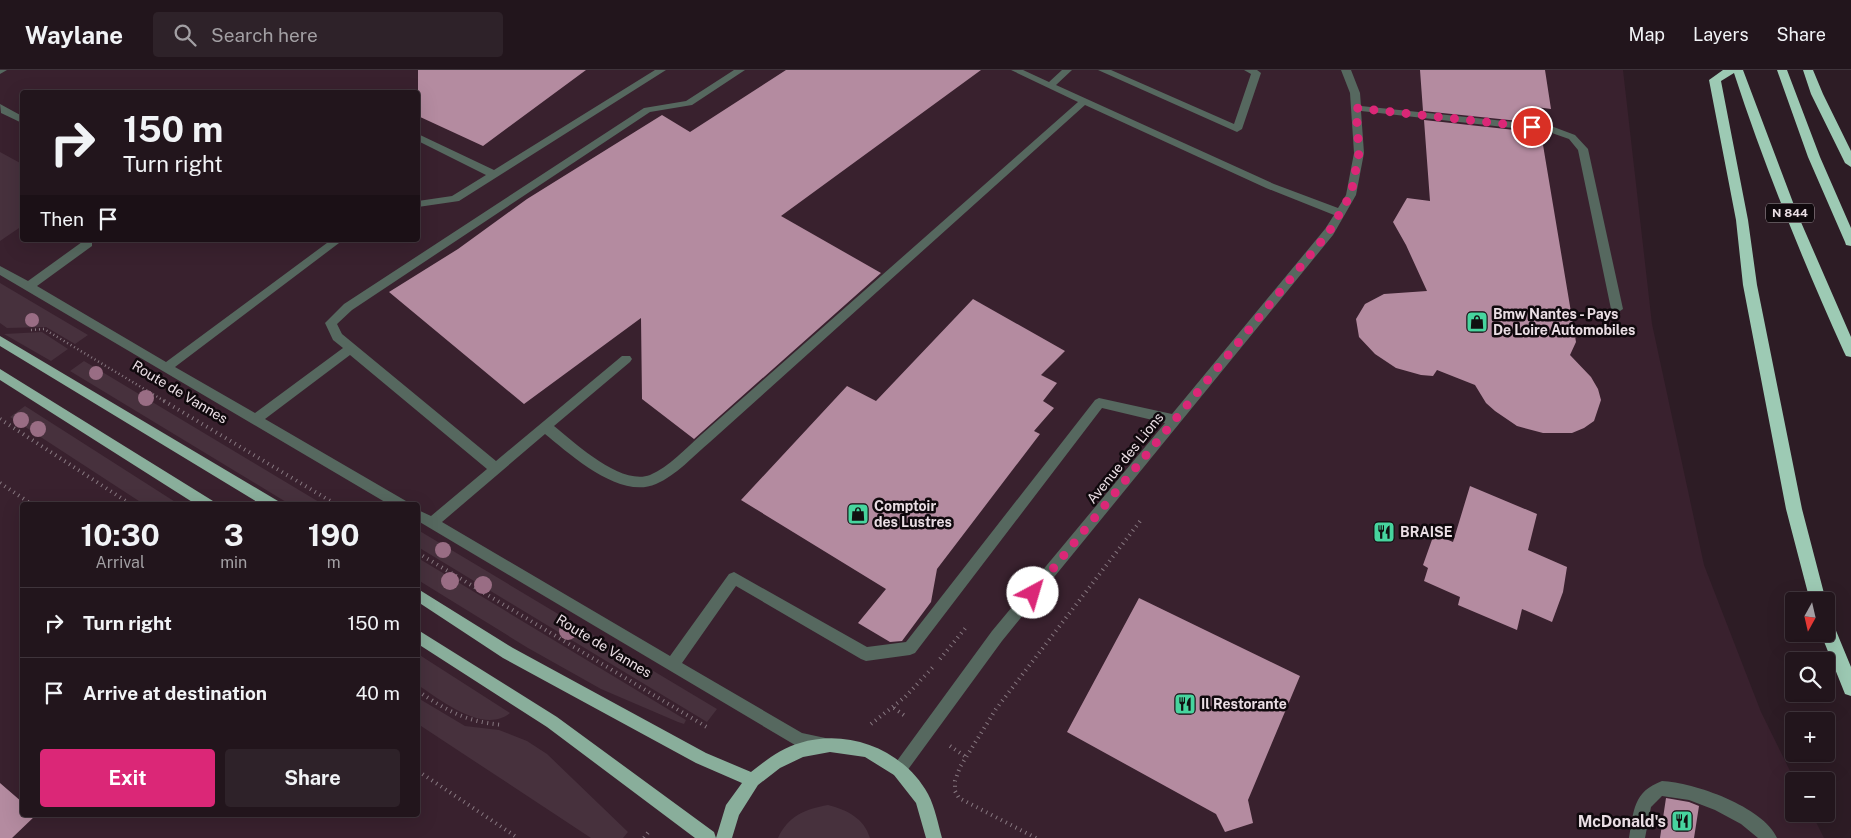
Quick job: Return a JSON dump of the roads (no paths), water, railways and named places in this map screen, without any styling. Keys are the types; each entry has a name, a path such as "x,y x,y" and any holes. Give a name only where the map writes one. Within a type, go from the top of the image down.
{"highway":[{"path":"1731,70 1715,80 1742,220 1750,285 1790,490 1815,592"},
{"name":"N 844","path":"1738,70 1762,141 1795,226 1851,352"},
{"name":"N 844","path":"1782,70 1814,158 1851,242"},
{"path":"1808,70 1851,163"},
{"path":"1832,642 1851,688"}],"main road":[{"path":"0,340 268,502"},
{"path":"0,374 203,502"},
{"path":"420,596 508,653 701,758 753,780"},
{"path":"420,638 552,722 708,838"},
{"path":"724,838 732,811 753,780 775,762 801,750 830,745 867,750 899,770 922,799 934,838"}],"street":[{"path":"420,204 455,198 495,175 661,70"},
{"path":"496,469 350,348 337,336 330,323 348,307 647,110 689,103 740,70"},
{"path":"1016,70 1270,186 1340,213"},
{"path":"1050,86 1067,70"},
{"path":"1103,70 1237,129 1256,73 1249,70"},
{"name":"Avenue des Lions","path":"899,770 997,636 1329,232 1351,194 1359,153 1355,93 1346,70"},
{"path":"546,427 610,475 632,482 650,481 669,469 706,438 1084,101"},
{"path":"0,107 20,119"},
{"path":"1356,108 1551,129 1572,137 1583,149 1617,309"},
{"path":"420,138 495,175"},
{"path":"28,287 88,242"},
{"path":"167,367 335,242"},
{"path":"0,270 396,502"},
{"path":"256,419 350,348"},
{"path":"432,523 626,358"},
{"path":"672,665 734,578 866,654 910,648 1099,403 1175,420"},
{"path":"420,516 800,740 830,745"},
{"path":"1638,838 1643,806 1652,792 1660,787 1684,790 1725,808 1755,824 1769,838"}],"place":[{"name":"Bmw Nantes - Pays De Loire Automobiles","path":"1477,322"},
{"name":"Comptoir des Lustres","path":"858,514"},
{"name":"BRAISE","path":"1384,532"},
{"name":"Il Restorante","path":"1185,704"},
{"name":"McDonald's","path":"1682,821"}]}
